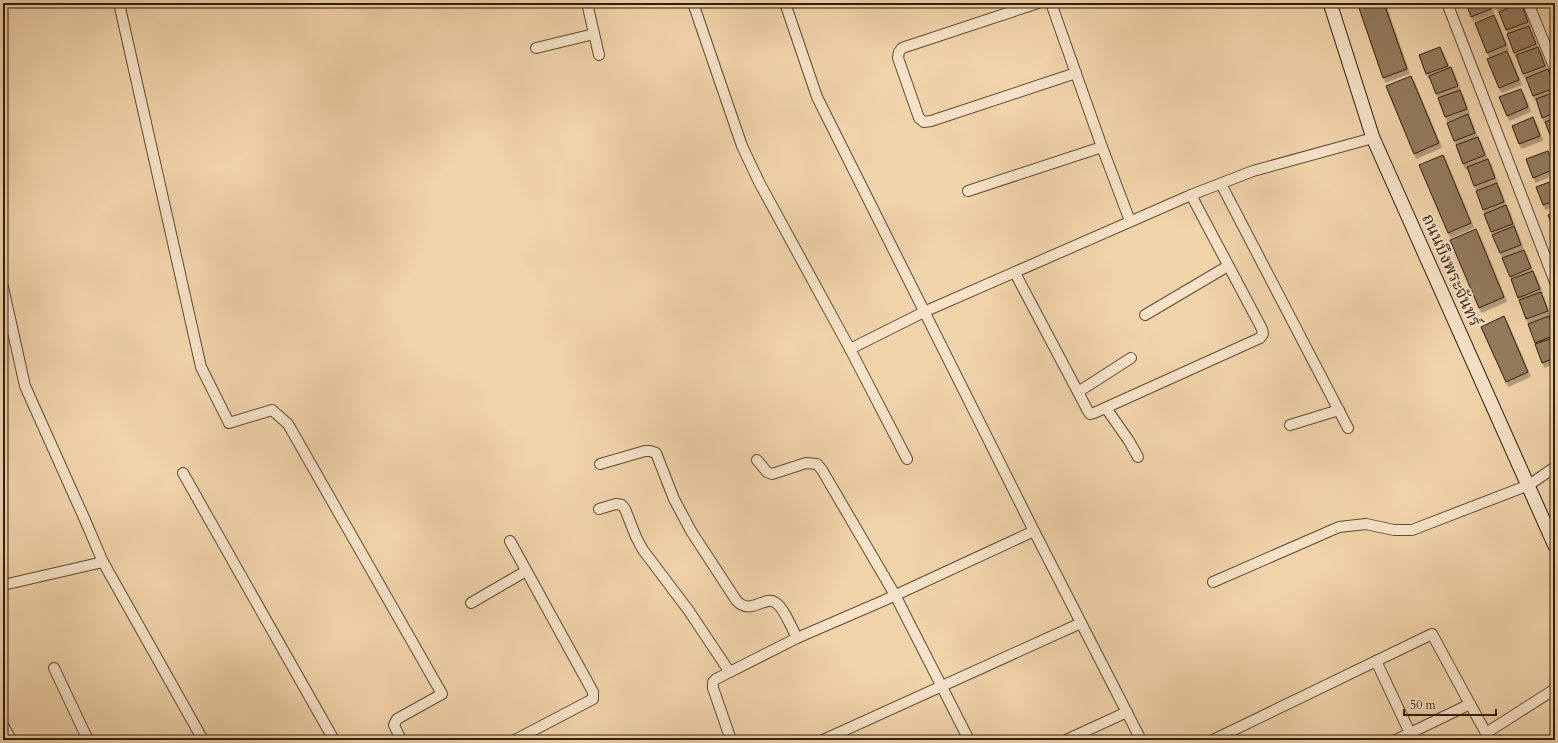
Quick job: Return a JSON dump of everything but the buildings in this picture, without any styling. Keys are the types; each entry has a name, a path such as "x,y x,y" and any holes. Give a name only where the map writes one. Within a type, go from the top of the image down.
{"street":[{"path":"119,3 201,367 229,423 272,410 288,424 442,694 397,719 394,726 401,740"},
{"path":"587,3 599,55"},
{"path":"693,3 742,146 759,182 850,349 907,459"},
{"path":"785,3 817,97 926,311 1034,531 1141,740"},
{"path":"1038,3 902,48 899,52 898,58 919,118 924,122 931,121 1076,73"},
{"path":"1051,3 1130,221"},
{"name":"ถนนบึงพระจันทร์","path":"1330,3 1373,138 1555,546"},
{"path":"1447,3 1555,282"},
{"path":"1528,3 1555,69"},
{"path":"536,48 594,34"},
{"path":"850,349 926,311 1191,195 1253,171 1373,138"},
{"path":"968,191 1102,147"},
{"path":"1221,184 1348,428"},
{"path":"1015,273 1090,414 1106,408 1260,338 1263,334 1262,328 1191,195"},
{"path":"1145,315 1228,266"},
{"path":"3,287 25,386 103,562 204,740"},
{"path":"1078,392 1131,358"},
{"path":"1106,408 1129,441 1138,457"},
{"path":"1290,425 1339,410"},
{"path":"600,464 645,451 656,453 674,499 691,531 736,600 742,606 747,607 770,601 776,602 781,608 797,638"},
{"path":"757,460 767,472 772,474 806,463 817,464 822,470 896,595 969,740"},
{"path":"1212,582 1339,527 1366,524 1394,530 1412,530 1529,485 1555,467"},
{"path":"183,473 334,740"},
{"path":"599,509 616,504 622,505 643,550 689,611 729,671"},
{"path":"731,740 713,688 713,682 716,679 729,671 797,638 896,595 1034,531"},
{"path":"510,541 593,692 593,699 515,740"},
{"path":"3,585 103,562"},
{"path":"471,603 526,571"},
{"path":"823,740 1081,623"},
{"path":"1213,740 1432,634 1488,737 1555,689"},
{"path":"1376,661 1410,734"},
{"path":"54,668 88,740"},
{"path":"1396,740 1470,704"},
{"path":"1066,740 1127,712"}],"lane":[{"path":"3,720 11,732 14,740"}]}
